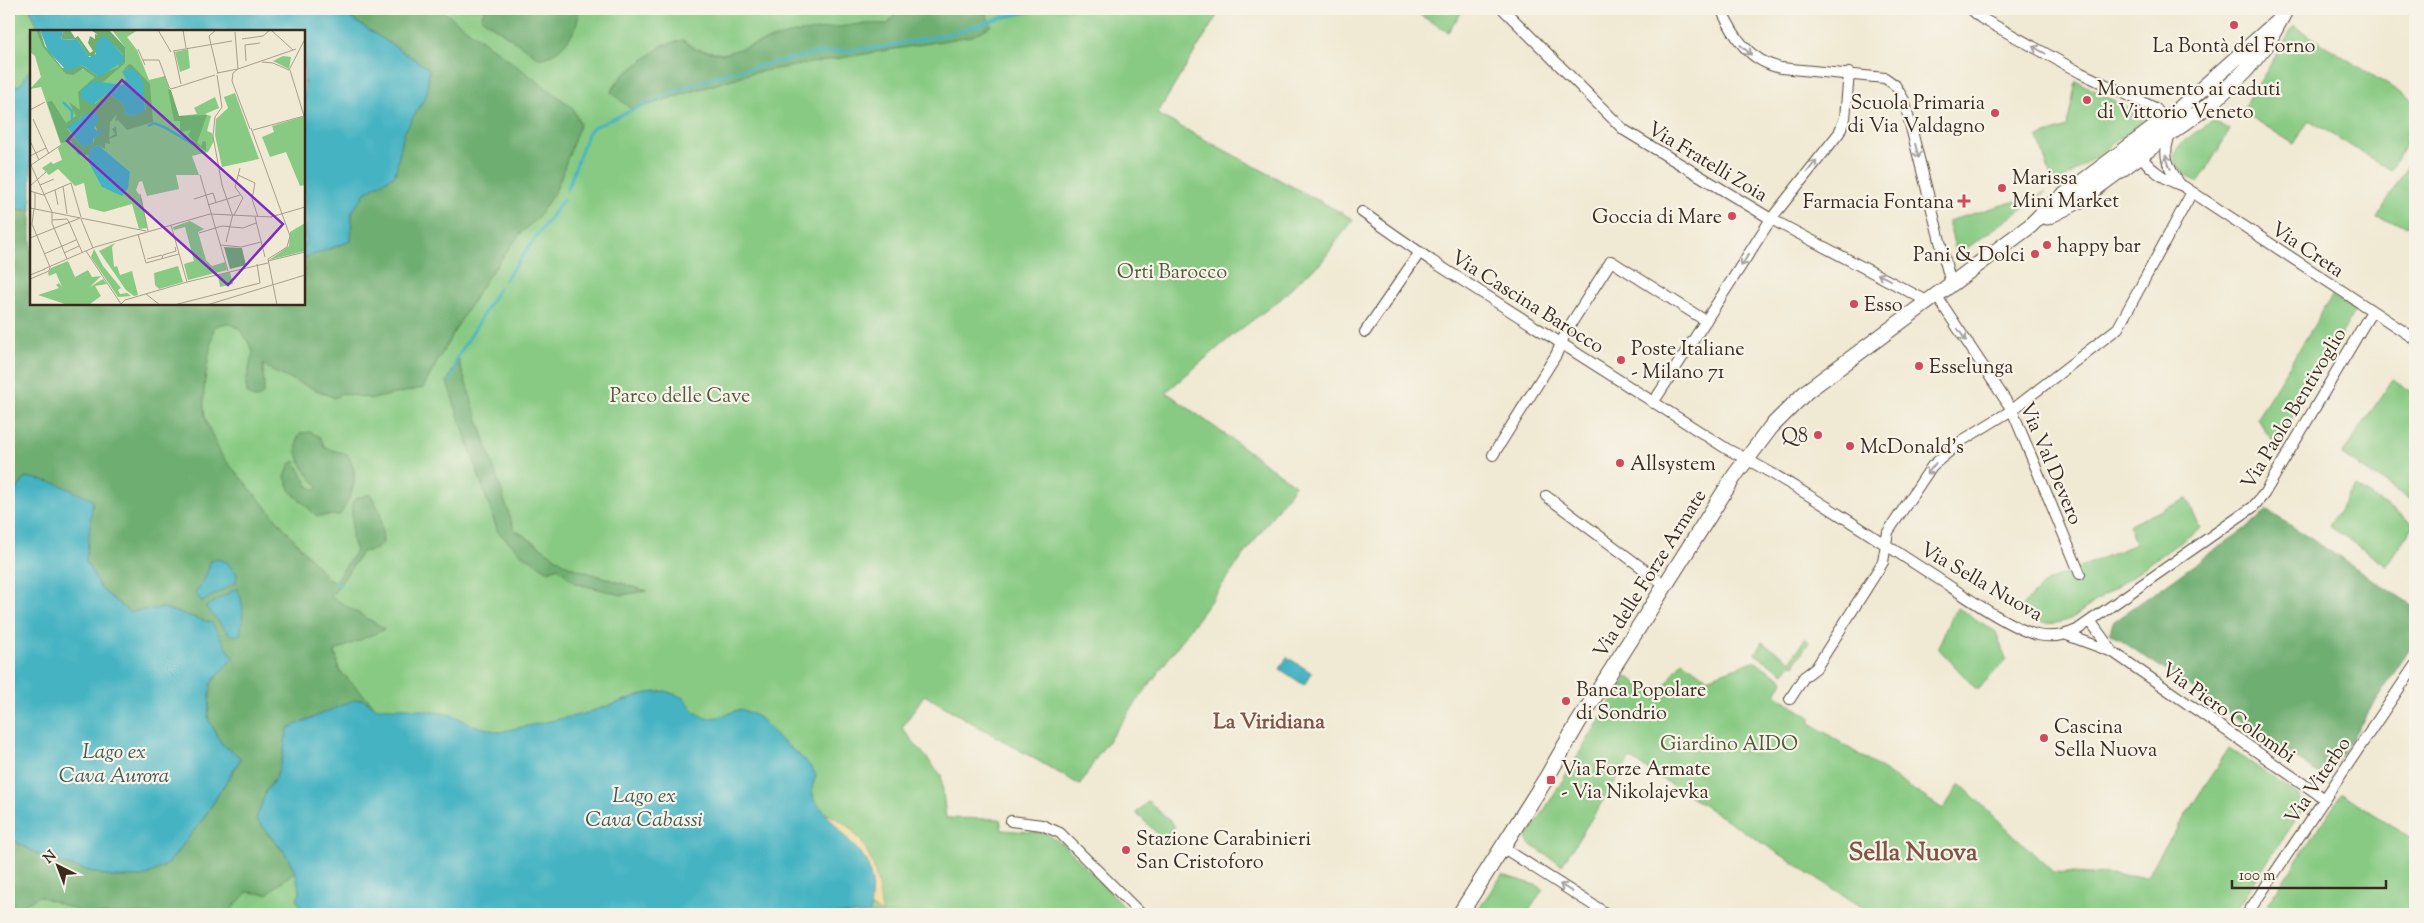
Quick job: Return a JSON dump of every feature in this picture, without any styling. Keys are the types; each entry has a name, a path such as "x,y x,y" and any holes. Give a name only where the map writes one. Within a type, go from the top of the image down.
{"street":[{"name":"Via Fratelli Zoia","path":"1503,9 1624,130 1772,219 1931,298"},
{"path":"1721,9 1736,39 1752,55 1765,63 1782,68 1885,78 1895,85 1904,100 1951,284"},
{"path":"1971,9 1981,18 2073,69 2155,108 2168,127"},
{"name":"Via delle Forze Armate","path":"1460,914 1746,458 1788,408 1802,395 2030,226 2050,206 2076,196 2168,127 2213,102 2246,70 2267,44 2282,15"},
{"path":"1653,403 1772,219 1842,126 1846,109 1849,73"},
{"name":"Via Creta","path":"2168,127 2165,154 2173,174 2187,189"},
{"name":"Via Creta","path":"2140,149 2148,164 2173,183 2187,189 2415,339"},
{"path":"1790,699 1804,677 1816,669 1883,562 1888,532 1932,466 1963,440 2012,410 2118,328 2187,189"},
{"name":"Via Cascina Barocco","path":"1362,212 1420,252 1653,403 1746,458"},
{"path":"1365,332 1420,252"},
{"path":"1493,455 1556,356 1561,342 1611,261 1706,321"},
{"name":"Via Val Devero","path":"1931,298 2012,410 2080,574"},
{"name":"Via Paolo Bentivoglio","path":"2091,622 2253,507 2264,494 2372,311"},
{"name":"Via Sella Nuova","path":"1746,458 2024,631 2038,635 2067,635 2091,622"},
{"path":"1546,496 1665,585"},
{"name":"Via Piero Colombi","path":"2091,622 2113,652"},
{"name":"Via Piero Colombi","path":"2067,635 2113,652 2325,799"},
{"name":"Via Viterbo","path":"2248,914 2415,665"},
{"path":"1011,822 1042,825 1060,833 1141,914"},
{"path":"1502,847 1607,914"}],"green space":[{"name":"Parco delle Cave","path":"9,9 1221,9 1157,114 1353,219 1320,264 1297,282 1282,298 1233,335 1166,392 1295,485 1098,755 1080,785 924,695 902,728 941,775 946,818 1000,819 1002,830 1045,833 1064,845 1131,914 9,914"},
{"path":"337,9 440,9 572,107 580,124 556,190 538,217 520,234 487,278 456,328 423,388 372,399 341,393 335,398 274,372 263,364 264,392 260,397 254,398 247,394 246,383 253,351 238,328 228,324 214,327 204,386 206,420 222,456 329,580 335,582 356,551 352,540 352,502 357,498 370,494 380,511 383,543 377,549 362,552 331,597 385,629 335,651 339,670 377,708 362,699 288,728 282,759 276,777 266,791 267,834 285,853 295,871 267,894 247,892 227,914 87,914 39,896 14,911 13,914 9,914 9,838 49,860 111,877 143,877 168,864 203,819 241,759 221,743 208,718 211,683 233,658 163,608 129,612 101,589 86,561 92,500 26,477 9,501 9,209 30,210 30,305 305,305 305,258 351,241 352,212 366,192 395,175 404,133 427,93 429,69"},
{"path":"485,9 578,9 578,17 573,33 568,41 554,53 547,57 539,58 481,18"},
{"path":"919,9 984,9 991,26 972,36 752,73 632,110 611,92 621,77 663,45 683,40 695,49 723,54 788,34 860,24 888,24 897,12"},
{"path":"1410,9 1464,9 1448,32"},
{"path":"2294,26 2415,102 2415,129 2390,170 2309,120 2294,144 2242,111"},
{"path":"2076,81 2147,118 2062,181 2051,177 2038,137 2067,127"},
{"path":"2213,121 2230,130 2198,183 2184,173 2176,164 2174,156 2183,142"},
{"path":"2415,153 2415,227 2377,218"},
{"path":"2046,192 1957,255 1948,221"},
{"path":"2332,296 2355,311 2276,446 2257,418"},
{"path":"458,359 514,529 570,567 647,591 622,595 574,583 558,567 549,571 523,555 498,532 447,382"},
{"path":"2393,379 2415,394 2415,503 2342,455"},
{"path":"311,432 320,437 325,448 347,454 354,471 354,485 340,515 317,516 291,492 285,477 290,464 295,461 308,486 316,490 318,486 300,461 297,448 297,440 300,433"},
{"path":"2355,486 2414,524 2387,565 2329,526"},
{"path":"2187,499 2200,528 2072,618 2057,623 2043,623 2016,612 2046,582 2135,544 2129,525"},
{"path":"2267,510 2415,607 2415,641 2329,773 2321,775 2110,633 2113,622 2256,521"},
{"path":"1958,608 1996,632 2006,660 1977,690 1938,648 1951,617"},
{"path":"1805,638 1809,642 1794,665 1791,664 1784,673 1755,654 1762,642 1791,661"},
{"name":"Giardino AIDO","path":"1682,661 1707,678 1754,661 1784,680 1775,694 1811,718 1809,722 1943,809 1960,784 2053,872 2146,877 2229,748 2298,795 2303,805 2302,810 2233,914 1873,914 1630,758 1562,865 1529,844 1527,838 1627,676 1657,698"},
{"path":"2342,793 2415,841 2415,914 2281,914 2267,905"},
{"path":"1148,801 1175,826 1163,839 1136,813"},
{"path":"1502,875 1536,885 1543,889 1527,914 1475,914"}],"sand":[{"path":"822,812 838,819 860,839 873,866 882,913 870,906 872,882"}],"water":[{"path":"30,9 337,9 429,69 427,94 404,133 395,175 366,192 352,212 351,241 305,258 305,30 40,30"},
{"path":"30,69 30,210 9,209 9,89 21,84"},
{"name":"Lago ex Cava Aurora","path":"26,477 56,483 93,500 86,561 101,589 129,612 163,608 212,623 233,658 211,683 208,718 221,743 241,758 203,819 168,864 143,877 111,877 49,860 9,838 9,501"},
{"path":"217,559 227,562 237,574 236,582 202,602 195,593 205,578 211,561"},
{"path":"237,588 243,611 242,623 240,635 232,636 205,607"},
{"path":"1287,657 1312,673 1304,685 1280,669"},
{"name":"Lago ex Cava Cabassi","path":"666,691 684,698 695,712 705,718 720,717 740,709 757,716 805,760 816,775 812,788 814,800 867,861 872,882 870,914 303,914 297,899 300,893 295,871 285,853 256,819 266,791 276,777 282,759 288,728 354,700 362,699 377,708 409,708 453,715 473,725 499,732 583,714 647,693"}],"waterway":[{"path":"567,190 588,133 594,127 676,91 724,74 812,54 883,47 949,34 1000,18 1043,9"},
{"path":"505,280 563,200"},
{"path":"452,379 457,358 499,288"},
{"path":"335,581 340,585"}],"place":[{"name":"La Bontà del Forno","path":"2234,25"},
{"name":"Monumento ai caduti di Vittorio Veneto","path":"2087,100"},
{"name":"Scuola Primaria di Via Valdagno","path":"1995,113"},
{"name":"Marissa Mini Market","path":"2002,188"},
{"name":"Farmacia Fontana","path":"1964,201"},
{"name":"Goccia di Mare","path":"1732,216"},
{"name":"happy bar","path":"2047,245"},
{"name":"Pani & Dolci","path":"2035,254"},
{"name":"Esso","path":"1854,304"},
{"name":"Poste Italiane - Milano 71","path":"1621,360"},
{"name":"Esselunga","path":"1919,366"},
{"name":"Q8","path":"1818,435"},
{"name":"McDonald's","path":"1850,446"},
{"name":"Allsystem","path":"1620,463"},
{"name":"Banca Popolare di Sondrio","path":"1566,701"},
{"name":"Cascina Sella Nuova","path":"2044,738"},
{"name":"Via Forze Armate - Via Nikolajevka","path":"1551,780"},
{"name":"Stazione Carabinieri San Cristoforo","path":"1126,850"}],"district":[{"name":"La Viridiana","path":"1269,721"},
{"name":"Sella Nuova","path":"1913,851"}],"park label":[{"name":"Orti Barocco","path":"1172,271"}]}
